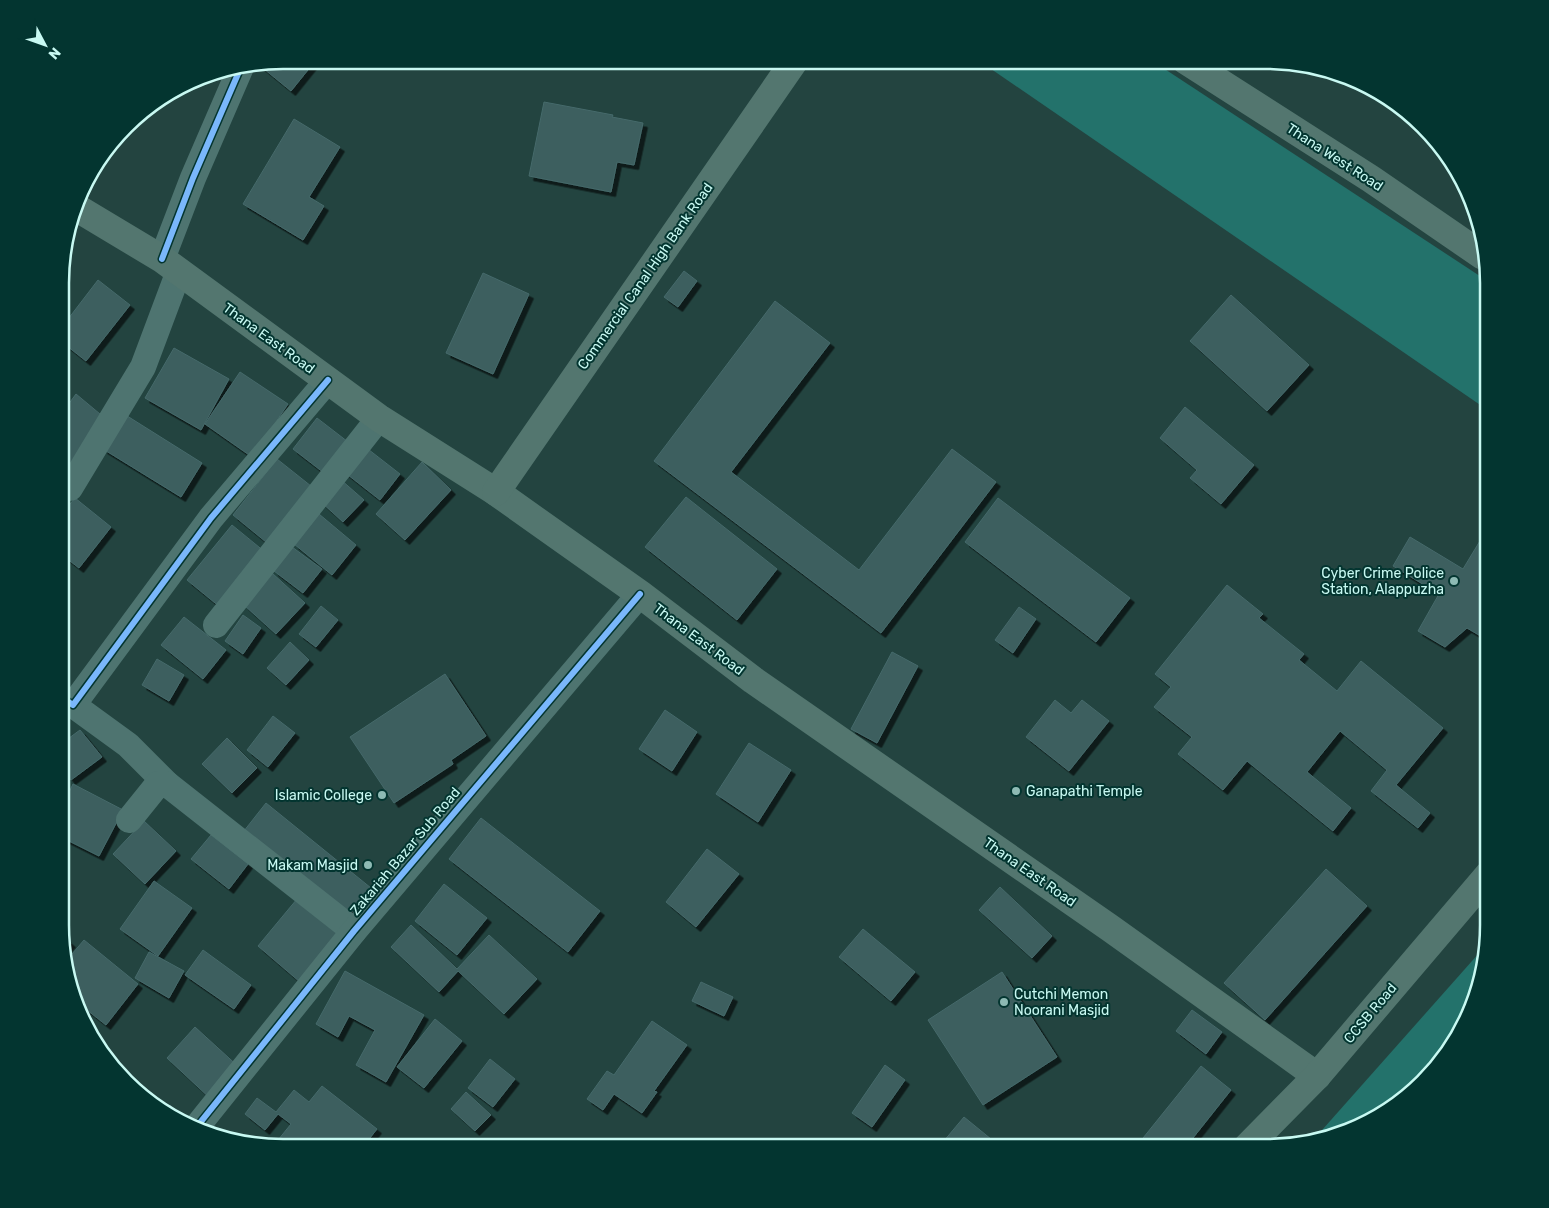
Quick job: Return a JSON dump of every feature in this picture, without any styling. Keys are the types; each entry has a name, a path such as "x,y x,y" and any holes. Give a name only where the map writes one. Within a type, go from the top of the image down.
{"main road":[{"name":"Commercial Canal High Bank Road","path":"496,492 789,69"},
{"name":"Thana West Road","path":"1200,69 1371,179 1478,252"},
{"name":"Thana East Road","path":"81,211 170,265 380,418 496,492 640,594 753,680 1102,922 1317,1076"},
{"name":"CCSB Road","path":"1255,1139 1317,1076 1480,883"}],"street":[{"path":"70,488 143,367 193,178 238,74"},
{"path":"69,698 211,518 328,380"},
{"path":"216,625 380,418"},
{"name":"Zakariah Bazar Sub Road","path":"200,1123 354,931 640,594"},
{"path":"69,702 128,745 167,784 354,931"},
{"path":"129,820 158,784 167,784"}],"water":[{"path":"991,69 1165,69 1480,276 1480,405"},
{"path":"1478,955 1473,981 1458,1020 1444,1044 1418,1077 1373,1111 1348,1123 1320,1132"}],"building":[{"path":"309,69 291,91 265,70"},
{"path":"544,102 613,115 612,117 643,123 634,165 617,162 611,192 529,176"},
{"path":"294,119 340,147 309,197 324,206 303,240 243,204"},
{"path":"684,271 697,281 678,307 664,297"},
{"path":"483,273 529,294 493,374 446,353"},
{"path":"98,280 130,305 86,361 69,348 69,318"},
{"path":"1231,295 1309,365 1267,411 1190,341"},
{"path":"775,301 830,343 731,472 859,570 952,449 996,482 881,633 654,461"},
{"path":"174,348 229,379 201,430 145,398"},
{"path":"240,372 288,404 252,457 205,424"},
{"path":"76,394 106,419 69,465 69,404"},
{"path":"1185,407 1254,465 1221,504 1190,478 1197,470 1160,438"},
{"path":"124,414 202,463 181,497 103,449"},
{"path":"317,418 352,445 328,476 293,449"},
{"path":"364,446 400,474 380,500 343,471"},
{"path":"277,459 316,490 271,546 233,515"},
{"path":"422,462 451,490 405,540 376,514"},
{"path":"340,479 364,500 343,522 320,501"},
{"path":"686,497 777,569 737,620 645,547"},
{"path":"75,498 111,527 79,568 69,560 69,505"},
{"path":"998,498 1130,598 1096,642 965,542"},
{"path":"319,514 356,545 332,575 294,544"},
{"path":"232,525 265,552 220,607 187,580"},
{"name":"Cyber Crime Police Station, Alappuzha","path":"1410,537 1463,569 1480,541 1480,636 1467,628 1445,647 1418,631 1439,594 1393,566"},
{"path":"292,547 322,569 303,593 274,571"},
{"path":"272,573 305,603 276,634 244,605"},
{"path":"1227,585 1263,614 1259,618 1304,654 1299,660 1337,691 1361,661 1443,728 1396,785 1430,813 1418,828 1371,791 1387,770 1340,731 1307,772 1351,808 1333,831 1247,761 1223,790 1178,754 1192,737 1154,707 1171,687 1155,674"},
{"path":"321,606 338,620 316,647 299,634"},
{"path":"1019,607 1036,619 1013,653 995,640"},
{"path":"243,615 261,628 243,654 225,641"},
{"path":"184,617 226,650 203,679 161,645"},
{"path":"290,642 309,660 286,685 267,668"},
{"path":"892,652 918,666 877,743 851,729"},
{"path":"157,659 184,675 169,701 142,685"},
{"path":"445,674 486,736 451,760 453,764 394,803 350,737"},
{"path":"1055,700 1071,713 1082,700 1109,721 1069,771 1026,737"},
{"path":"665,710 697,732 672,771 639,749"},
{"path":"273,716 295,733 268,767 247,750"},
{"path":"80,730 102,757 71,780 69,777 69,738"},
{"path":"227,738 257,768 232,793 202,764"},
{"path":"749,743 791,770 758,822 716,794"},
{"path":"73,784 123,810 99,856 69,841 69,792"},
{"path":"266,803 371,888 345,920 240,836"},
{"path":"481,818 600,911 568,952 449,859"},
{"path":"144,821 176,851 145,884 113,854"},
{"path":"211,835 248,864 229,889 191,859"},
{"path":"707,849 739,874 696,927 666,902"},
{"path":"1326,869 1367,906 1265,1020 1224,983"},
{"path":"154,881 192,908 158,956 120,929"},
{"path":"444,884 487,918 457,955 415,921"},
{"path":"1000,887 1052,936 1032,958 979,910"},
{"path":"302,893 344,929 300,982 258,946"},
{"path":"411,925 457,969 489,935 537,979 504,1014 458,971 439,992 391,947"},
{"path":"863,929 915,972 891,1001 839,957"},
{"path":"84,940 138,984 106,1025 86,1009 76,981 71,955"},
{"path":"203,950 251,985 234,1009 185,975"},
{"path":"149,952 184,971 169,998 135,978"},
{"path":"345,971 424,1015 386,1082 356,1065 375,1030 349,1016 338,1037 316,1024"},
{"path":"1002,972 1057,1057 983,1105 928,1020"},
{"path":"701,982 733,997 724,1016 692,1001"},
{"path":"1192,1010 1222,1032 1206,1054 1176,1031"},
{"path":"435,1019 462,1041 424,1088 397,1067"},
{"path":"652,1021 687,1045 654,1091 657,1092 642,1113 614,1094 603,1110 587,1099 607,1071 614,1075"},
{"path":"195,1027 241,1069 212,1100 167,1058"},
{"path":"490,1059 515,1079 493,1107 468,1088"},
{"path":"885,1065 905,1080 872,1127 852,1113"},
{"path":"1201,1066 1231,1090 1192,1139 1142,1139"},
{"path":"322,1086 377,1129 369,1139 279,1139 291,1124 278,1114 265,1130 245,1114 257,1098 276,1112 294,1090 309,1102"},
{"path":"466,1092 491,1115 475,1131 451,1109"},
{"path":"964,1117 991,1139 946,1139"}],"cycle path":[{"path":"162,259 193,178 238,74"},
{"path":"69,702 73,705 211,518 328,380"},
{"path":"200,1123 354,931 640,594"}],"place":[{"name":"Cyber Crime Police Station, Alappuzha","path":"1454,581"},
{"name":"Ganapathi Temple","path":"1016,791"},
{"name":"Islamic College","path":"382,795"},
{"name":"Makam Masjid","path":"368,865"},
{"name":"Cutchi Memon Noorani Masjid","path":"1004,1002"}]}
